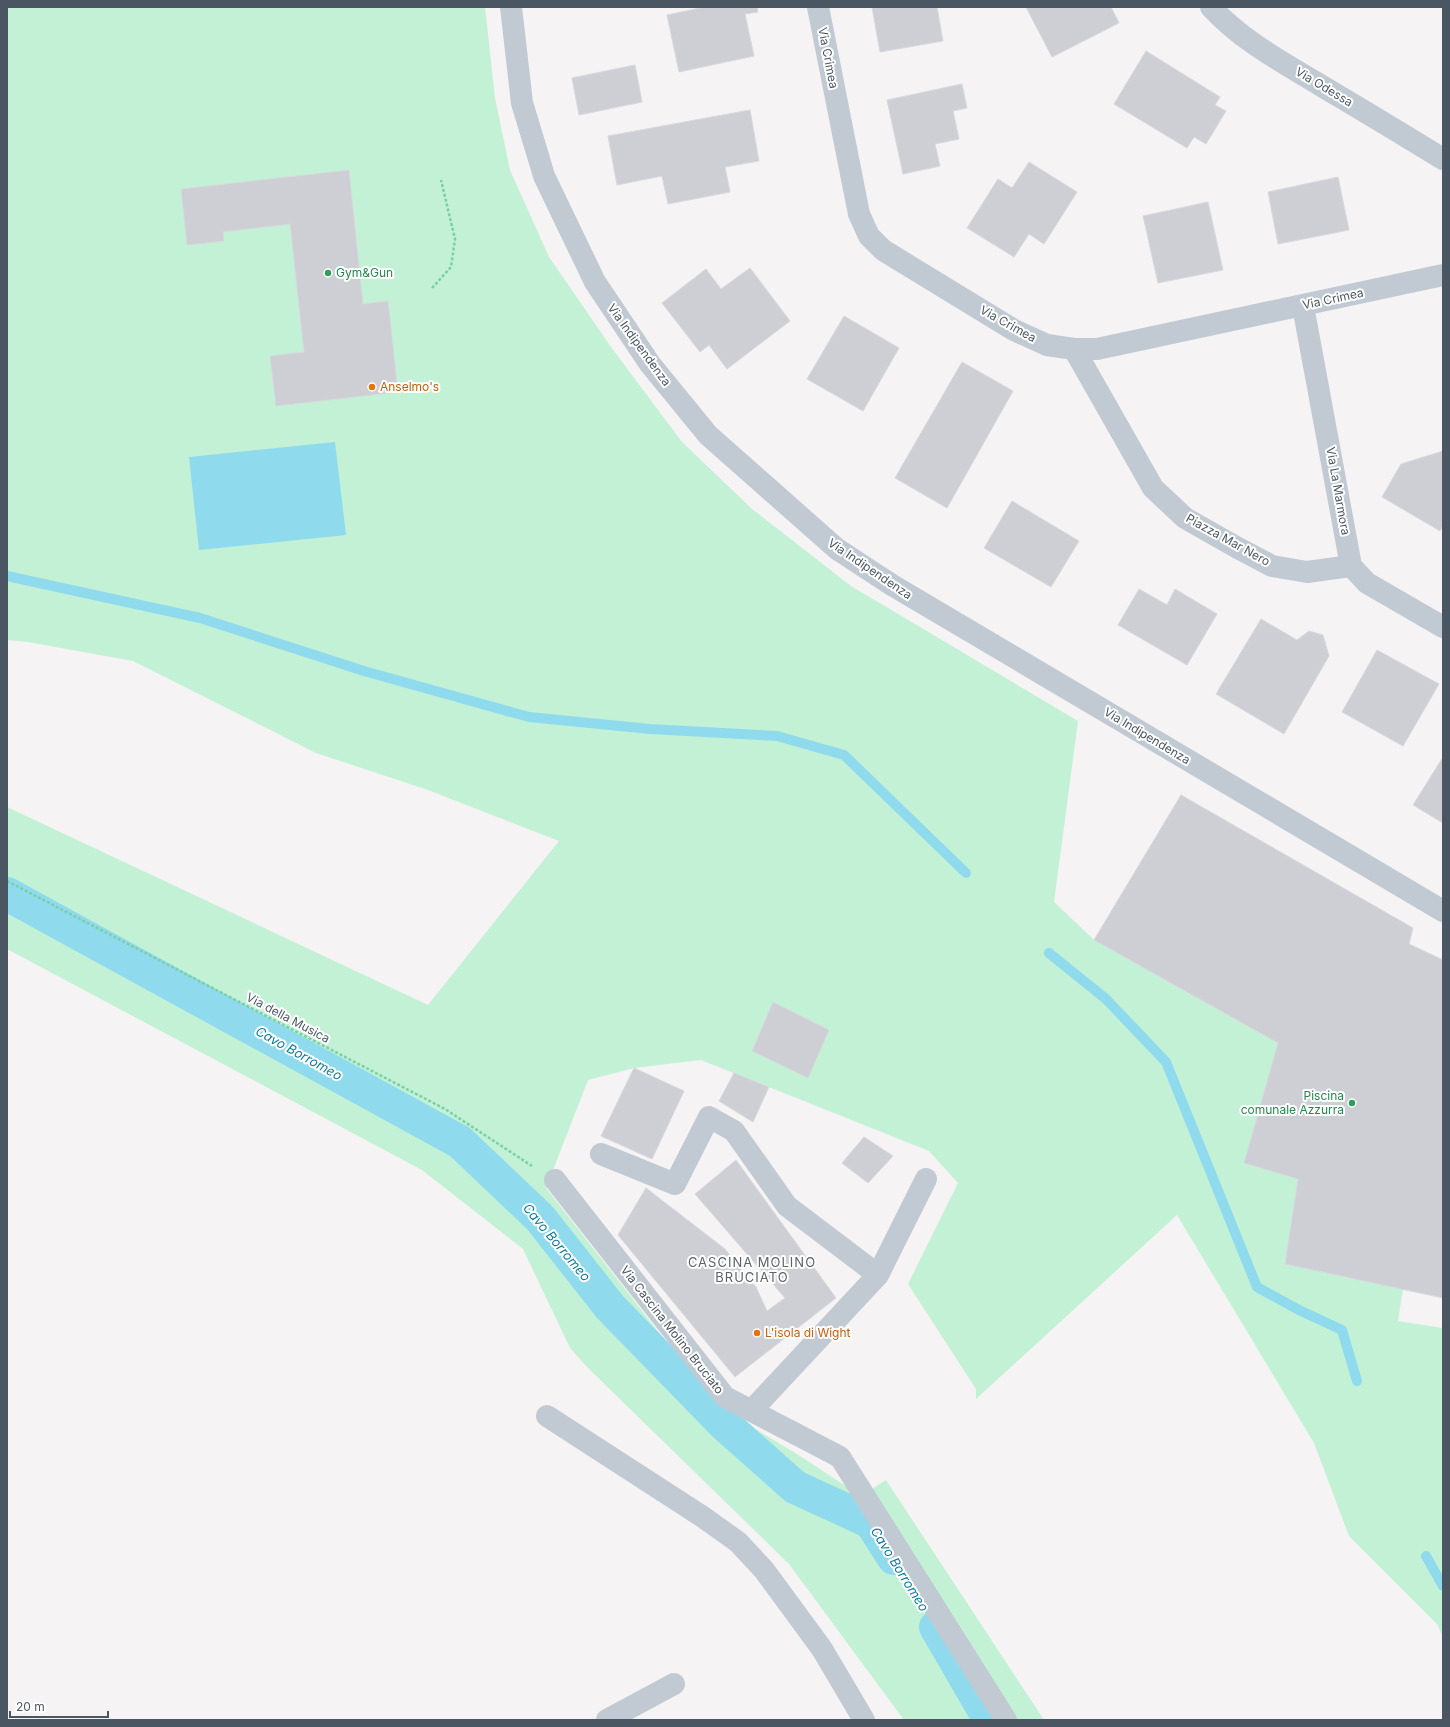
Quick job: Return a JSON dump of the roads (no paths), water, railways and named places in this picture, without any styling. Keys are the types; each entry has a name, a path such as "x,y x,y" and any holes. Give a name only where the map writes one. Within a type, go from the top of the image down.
{"street":[{"name":"Via Indipendenza","path":"512,7 522,103 544,176 595,282 650,364 708,435 837,549 892,585 1443,911"},
{"name":"Via Crimea","path":"818,7 859,214 869,236 884,250 1014,330 1047,345 1074,349 1097,349 1443,275"},
{"name":"Via Odessa","path":"1212,7 1221,18 1248,40 1285,64 1443,159"},
{"name":"Via La Marmora","path":"1303,306 1352,566 1366,583 1443,628"},
{"name":"Piazza Mar Nero","path":"1074,349 1153,488 1185,518 1272,566 1307,572 1352,566"},
{"path":"601,1154 675,1184 709,1117 734,1131 787,1206 878,1275"},
{"path":"752,1410 878,1275 926,1179"},
{"name":"Via Cascina Molino Bruciato","path":"555,1180 725,1397 840,1457 1006,1720"},
{"path":"547,1416 703,1517 738,1542 764,1570 822,1649 864,1720"},
{"path":"607,1720 674,1684"}],"water":[{"path":"335,442 346,535 199,550 189,457"}],"waterway":[{"path":"7,576 200,618 364,671 529,717 650,729 777,736 844,755 966,873"},
{"name":"Cavo Borromeo","path":"7,894 460,1142 540,1218 610,1307 723,1423 795,1487 871,1522 894,1558"},
{"path":"1049,953 1106,999 1166,1062 1257,1287 1299,1310 1342,1330 1357,1381"},
{"path":"1426,1556 1443,1586"},
{"name":"Cavo Borromeo","path":"936,1627 990,1720"}],"place":[{"name":"Gym&Gun","path":"328,273"},
{"name":"Anselmo's","path":"372,387"},
{"name":"Piscina comunale Azzurra","path":"1352,1103"},
{"name":"L'isola di Wight","path":"757,1333"}],"district":[{"name":"CASCINA MOLINO BRUCIATO","path":"752,1270"}]}
